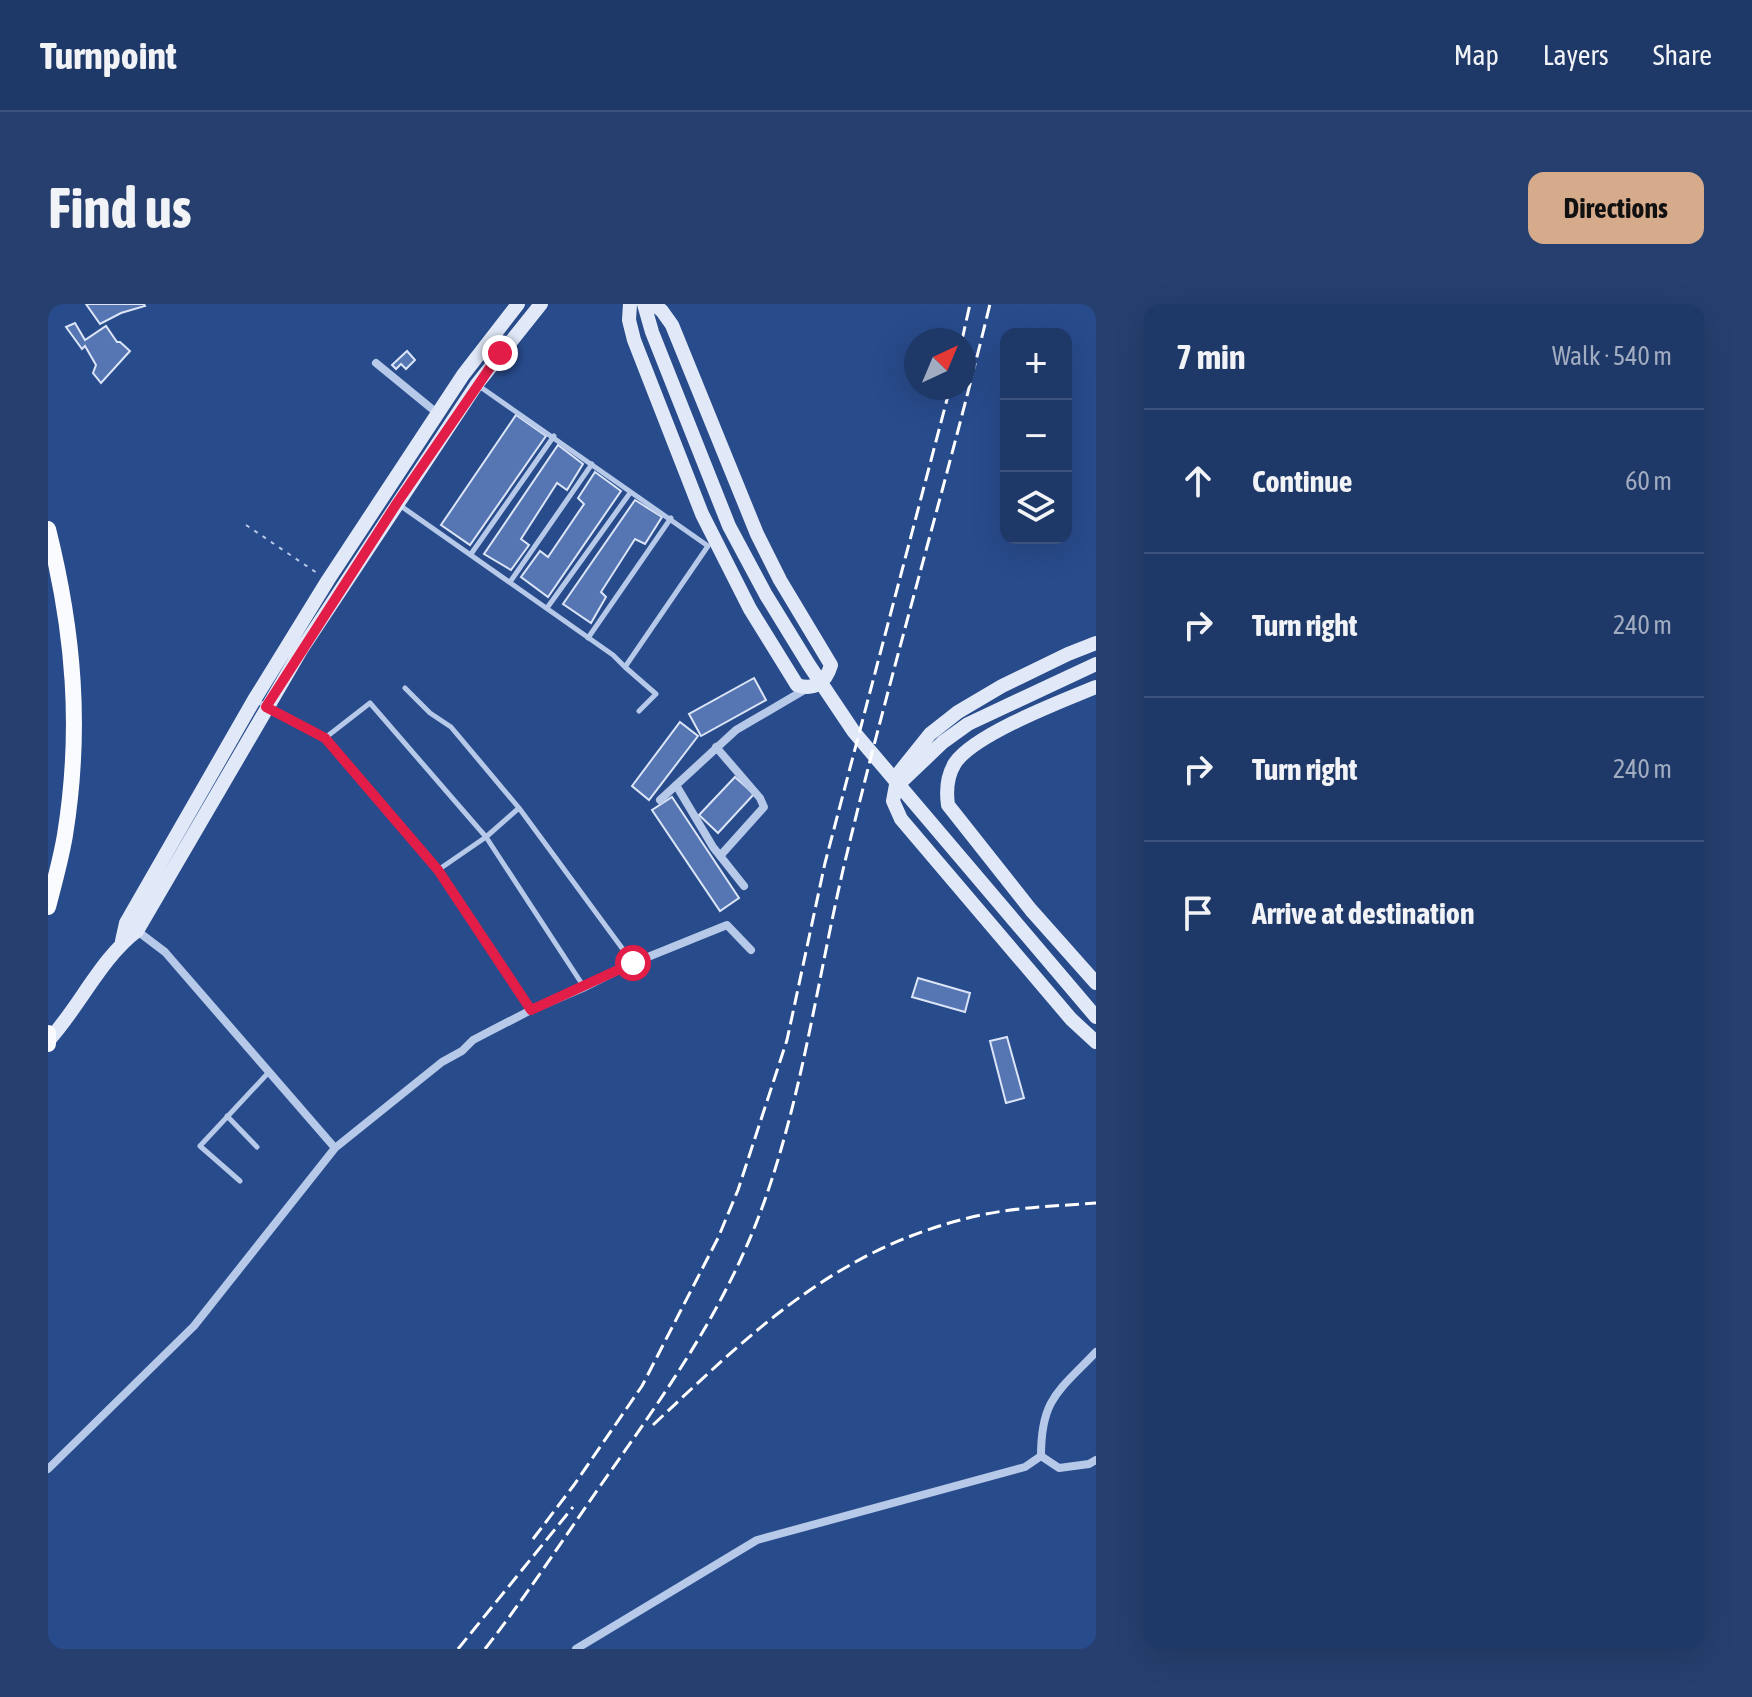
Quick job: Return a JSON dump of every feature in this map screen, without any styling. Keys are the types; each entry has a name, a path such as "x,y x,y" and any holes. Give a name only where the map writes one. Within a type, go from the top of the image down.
{"main road":[{"path":"48,529 64,592 75,716 65,836 48,907"}],"street":[{"path":"48,1039 67,1020 131,927 328,580 437,413 518,304"},
{"path":"260,703 477,384 541,304"},
{"path":"630,304 652,332"},
{"path":"630,304 629,320 634,340 702,514 750,609 797,685 807,688"},
{"path":"644,304 652,332 729,526 809,665 854,732 1096,1017"},
{"path":"654,304 672,325 757,534 780,580 831,665 824,680 816,686 807,688 736,730 660,800"},
{"path":"376,363 437,413"},
{"path":"1096,643 1002,686 958,712 930,734 898,774 893,801 901,819 1071,1019 1096,1042"},
{"path":"899,785 943,742 968,724 1096,664"},
{"path":"1096,687 993,735 964,754 955,763 946,790 948,805 1031,910 1096,983"},
{"path":"930,734 955,763"},
{"path":"716,747 760,798 764,807 720,856"},
{"path":"676,785 720,856 744,886"},
{"path":"48,1469 194,1326 335,1148 442,1062 462,1051 473,1040 531,1010 633,963 727,925 751,950"},
{"path":"131,927 165,952 335,1148"},
{"path":"1041,1456 1041,1430 1046,1409 1055,1395 1096,1352"},
{"path":"1041,1456 1059,1468 1089,1464 1096,1460"},
{"path":"576,1649 757,1540 1025,1467 1041,1456"}],"lane":[{"path":"477,384 708,546 625,667"},
{"path":"471,554 554,436"},
{"path":"510,582 592,464"},
{"path":"547,608 630,493"},
{"path":"397,503 613,655 656,694 639,711"},
{"path":"588,638 671,518"},
{"path":"405,688 430,713 451,727 519,808 633,963"},
{"path":"260,703 325,738 438,870 531,1010"},
{"path":"325,738 370,703 486,837 585,987"},
{"path":"438,870 486,837 519,808"},
{"path":"240,1181 200,1146 270,1072"},
{"path":"227,1116 257,1147"}],"path":[{"path":"246,525 328,580"}],"building":[{"path":"86,304 145,306 121,313 100,324"},
{"path":"75,323 85,340 106,326 117,342 130,351 101,383 93,373 96,365 85,346 82,349 66,327"},
{"path":"407,351 415,360 406,369 401,364 396,369 392,365"},
{"path":"516,415 546,436 470,545 441,525"},
{"path":"558,445 583,464 567,490 557,483 521,539 529,545 511,570 484,554"},
{"path":"595,472 621,491 548,597 521,577 540,551 548,557 584,504 578,498"},
{"path":"635,500 662,517 645,544 635,539 601,592 606,597 591,623 563,604"},
{"path":"754,678 766,700 701,736 689,714"},
{"path":"680,722 698,736 649,800 632,786"},
{"path":"735,777 754,794 718,833 699,815"},
{"path":"672,797 739,898 720,911 652,810"},
{"path":"918,978 970,993 965,1012 912,997"},
{"path":"1007,1037 1024,1098 1006,1103 990,1041"}],"railway":[{"path":"965,328 970,304"},
{"path":"485,1649 679,1370 714,1313 762,1207 791,1113 860,799 990,304"},
{"path":"533,1539 642,1386 718,1238 738,1190 787,1040 825,863 947,400"},
{"path":"653,1425 764,1325 802,1296 884,1247 930,1229 981,1215 1024,1208 1096,1203"},
{"path":"458,1649 573,1507"}],"route":[{"path":"500,353 397,503 266,707 325,738 438,870 531,1010 633,963"}]}
